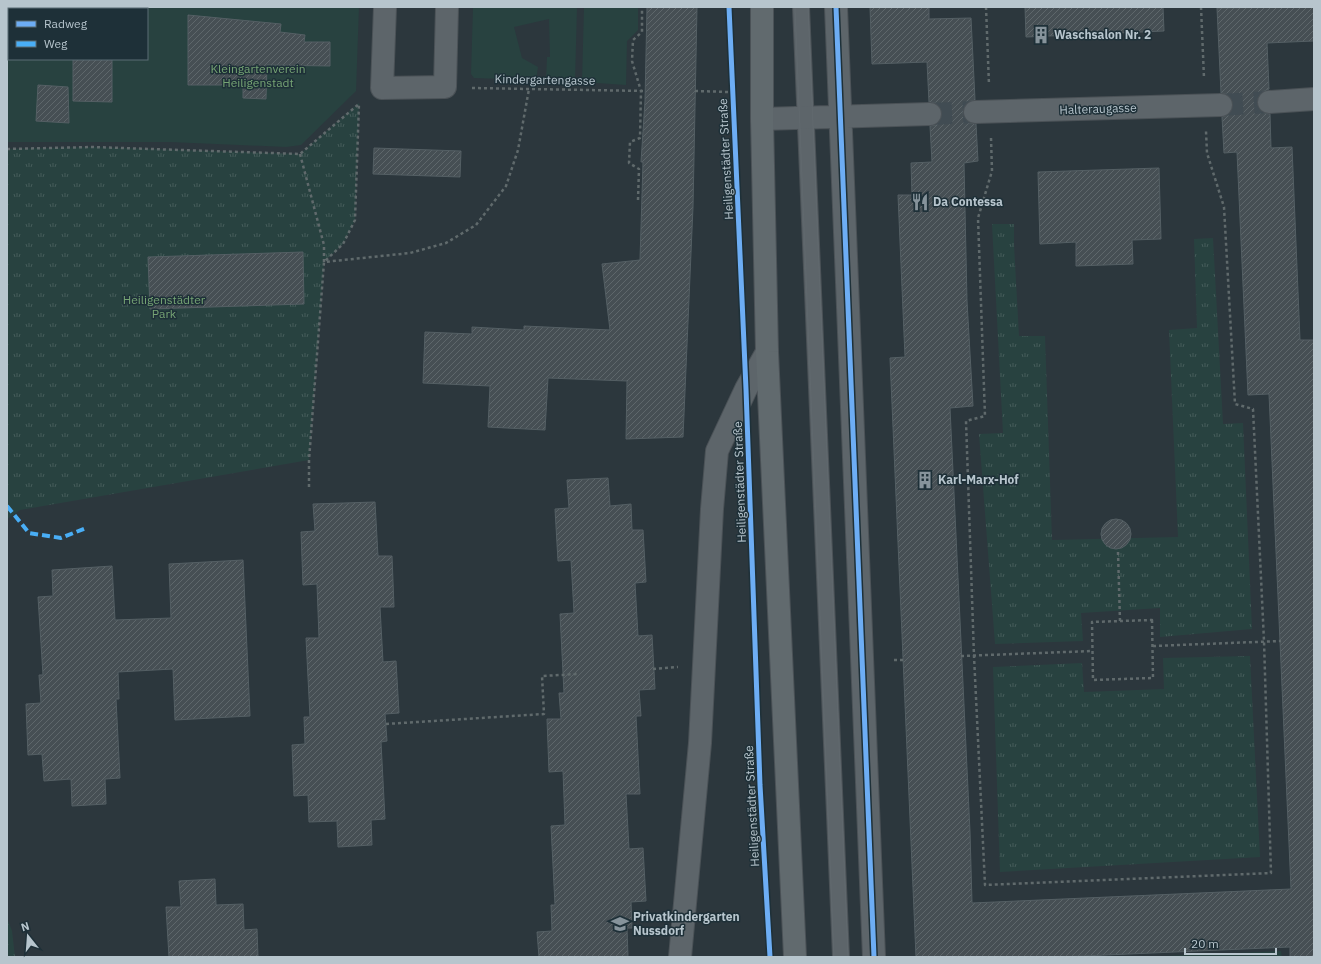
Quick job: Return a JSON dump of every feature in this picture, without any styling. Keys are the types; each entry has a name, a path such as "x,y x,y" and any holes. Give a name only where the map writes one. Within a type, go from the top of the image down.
{"main road":[{"path":"762,7 762,119 767,352 795,957"}],"street":[{"path":"385,7 382,88 445,88 446,7"},
{"path":"836,7 874,957"},
{"path":"1269,102 1314,99"},
{"name":"Halteraugasse","path":"982,112 1213,105"},
{"path":"762,119 806,119 930,114"},
{"name":"Heiligenstädter Straße","path":"680,957 700,743 712,509 717,451 746,389 767,352"}],"lane":[{"path":"801,7 841,957"}],"path":[{"path":"638,200 639,169 629,163 630,142 640,138 641,91 632,61 632,40 642,32 642,7"},
{"path":"986,7 982,112 992,171 978,218 985,416 966,422 974,656 985,885 1271,873 1264,641 1253,409 1235,404 1224,207 1207,153 1213,105 1201,7"},
{"path":"7,149 92,147 300,154 359,103 382,88"},
{"path":"324,262 410,253 446,243 476,225 506,186 518,150 529,89"},
{"path":"695,91 729,92"},
{"path":"324,262 343,244 355,220 359,103"},
{"path":"300,154 324,245 309,487"},
{"path":"1118,552 1120,621"},
{"path":"1152,620 1153,646 1152,678 1093,680 1092,622 1152,620"},
{"path":"1153,646 1280,641"},
{"path":"961,656 1092,651"},
{"path":"894,660 904,660"},
{"path":"653,669 668,668"},
{"path":"386,724 544,714 542,676 577,674"}],"green space":[{"name":"Kleingartenverein Heiligenstadt","path":"7,7 359,7 356,91 301,145 286,147 170,142 7,142"},
{"path":"473,7 577,7 575,82 549,81 546,79 547,57 550,57 549,19 514,27 522,58 538,67 536,80 474,78 471,74"},
{"path":"584,7 638,7 638,30 627,41 626,85 582,82"},
{"name":"Heiligenstädter Park","path":"359,103 355,220 343,244 324,262 309,460 20,510 7,519 7,149 92,147 300,154"},
{"path":"992,224 1014,224 1019,336 1045,336 1052,540 1178,537 1169,330 1197,328 1194,239 1213,238 1223,424 1243,423 1252,629 1160,637 1160,608 1081,613 1083,641 995,644 979,434 1003,433"},
{"path":"1250,656 1260,857 1000,872 993,667 1082,663 1084,692 1164,689 1163,658"},
{"path":"7,918 12,931 15,957 7,957"},
{"path":"1281,951 1282,957 1141,957"}],"building":[{"path":"647,7 697,7 693,207 683,437 626,439 627,381 548,378 545,430 488,427 490,386 423,383 425,332 472,334 472,327 524,330 524,326 610,330 602,264 640,260 643,162 641,162 645,101"},
{"name":"Karl-Marx-Hof","path":"870,7 929,7 929,19 971,18 975,100 968,102 964,106 963,112 964,118 969,123 976,124 978,161 964,163 967,301 973,406 950,408 972,903 1291,889 1269,394 1248,395 1237,152 1224,153 1222,117 1228,115 1232,111 1233,104 1231,98 1227,94 1221,93 1217,8 1314,7 1314,41 1267,43 1269,89 1262,92 1258,97 1257,102 1259,109 1264,113 1270,114 1271,148 1292,147 1300,340 1314,340 1314,957 1290,957 1290,947 1060,957 916,957 890,358 905,357 898,195 912,195 911,163 932,162 930,126 936,125 941,120 942,113 941,108 936,103 929,102 927,62 872,64"},
{"name":"Waschsalon Nr. 2","path":"1025,7 1163,7 1164,31 1026,37"},
{"path":"188,15 281,24 280,32 305,35 304,42 330,42 330,66 267,65 266,99 243,98 243,85 188,85"},
{"path":"73,60 112,60 112,102 73,101"},
{"path":"38,85 68,87 69,123 36,121"},
{"path":"374,148 461,151 460,177 373,174"},
{"path":"1159,168 1161,239 1132,240 1133,264 1076,266 1076,242 1040,244 1038,172"},
{"path":"303,252 304,304 150,309 148,257"},
{"path":"608,478 610,506 631,504 632,530 643,530 646,582 635,583 638,636 652,635 655,689 639,690 641,716 636,716 640,794 626,794 629,849 643,848 646,901 631,902 632,928 627,928 628,957 539,957 537,932 552,931 551,905 555,905 551,826 565,825 563,771 549,772 547,719 561,719 559,693 564,693 560,614 574,613 571,560 558,561 555,509 569,508 567,480"},
{"path":"375,502 378,556 392,556 394,607 380,607 383,662 396,661 399,713 385,714 387,741 381,742 385,819 371,820 372,845 338,847 337,821 309,822 308,795 294,796 292,745 305,744 304,717 310,717 306,638 319,638 317,584 303,585 301,532 315,531 313,504"},
{"path":"1116,519 1122,520 1130,528 1130,540 1122,548 1116,549 1110,548 1102,540 1101,534 1102,528 1110,520"},
{"path":"243,560 250,716 175,720 173,669 118,672 119,699 116,699 120,778 105,779 106,804 72,806 71,779 44,781 42,754 28,755 26,704 41,703 39,675 43,675 38,597 53,596 52,570 112,566 115,620 171,618 169,564"},
{"path":"215,879 216,905 243,904 244,930 257,929 258,957 169,957 166,907 181,907 179,881"}],"tunnel":[{"path":"1221,105 1269,102"},
{"path":"930,114 975,112"}],"tram line":[{"path":"795,7 834,957"},
{"path":"808,7 848,957"}],"marked path":[{"path":"7,506 29,533 61,538 86,528"}],"cycle path":[{"path":"729,7 746,389 760,785 770,957"},
{"path":"836,7 874,957"}],"place":[{"name":"Waschsalon Nr. 2","path":"1041,35"},
{"name":"Da Contessa","path":"920,202"},
{"name":"Karl-Marx-Hof","path":"925,480"},
{"name":"Privatkindergarten Nussdorf","path":"620,924"}]}
